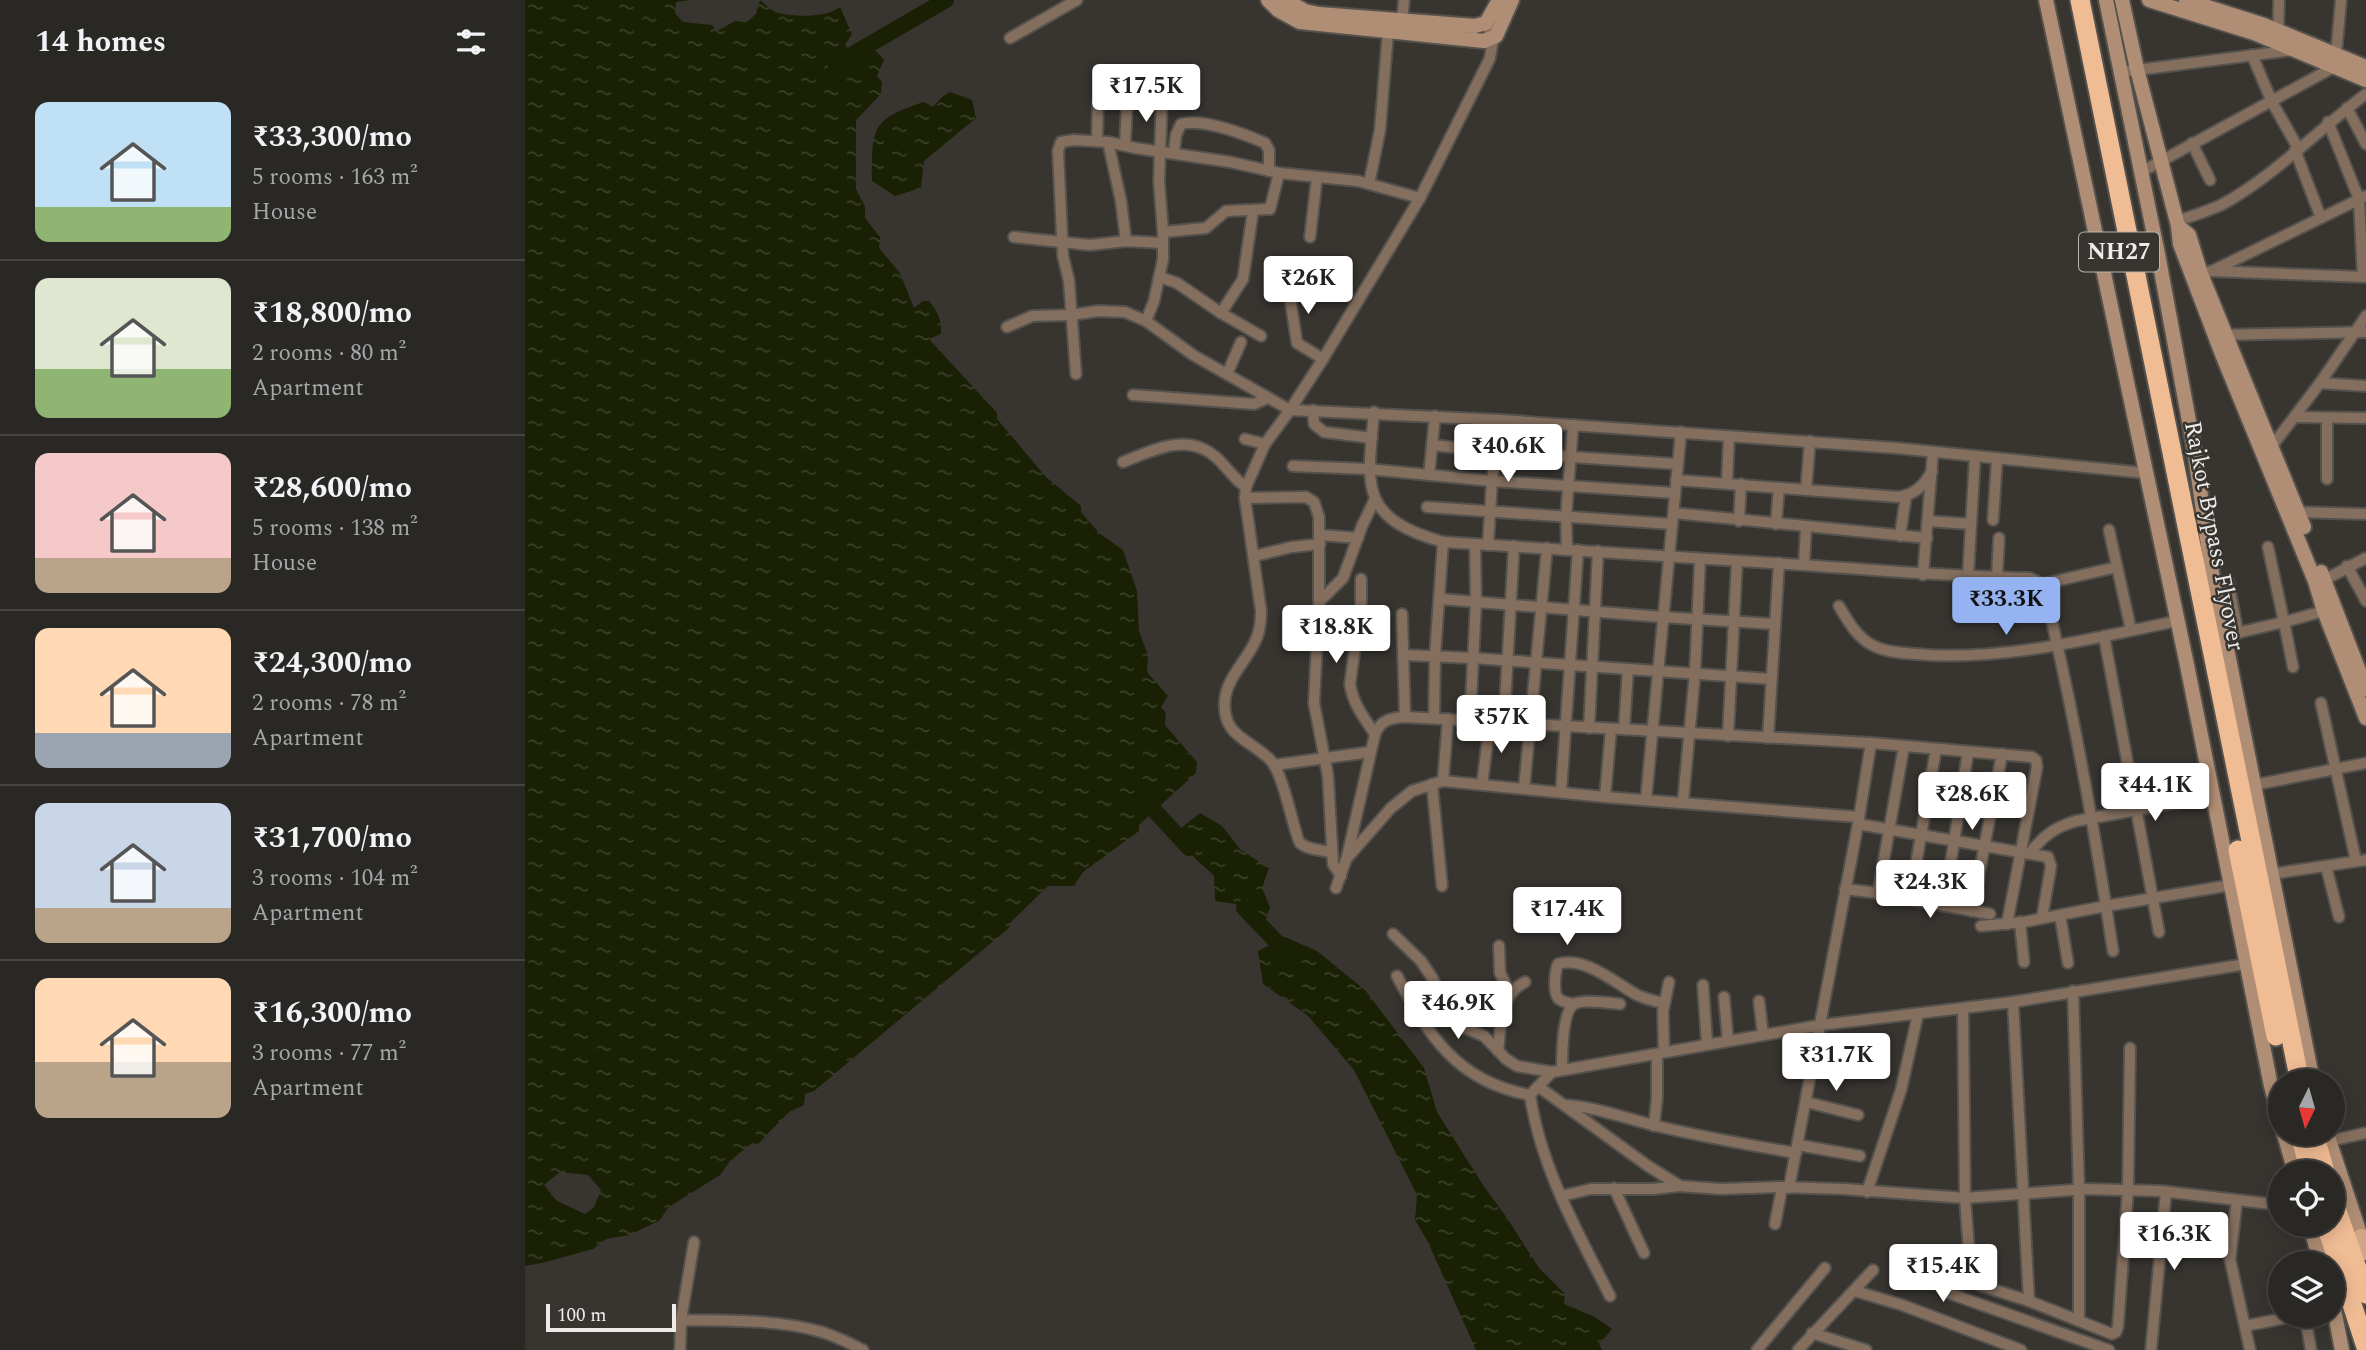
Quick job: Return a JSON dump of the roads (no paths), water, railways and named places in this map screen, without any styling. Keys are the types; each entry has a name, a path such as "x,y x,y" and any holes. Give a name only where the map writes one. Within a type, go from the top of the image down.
{"highway":[{"name":"Rajkot Bypass Flyover","path":"2068,0 2297,1069"},
{"name":"Rajkot Bypass Flyover","path":"2081,0 2260,967 2283,1069"},
{"path":"2345,1276 2354,1233"},
{"path":"2345,1306 2366,1347"}],"street":[{"path":"1010,38 1077,0"},
{"path":"1268,0 1278,10 1300,22 1484,41 1493,39"},
{"path":"1285,0 1305,11 1319,14 1475,26 1486,23 1499,0"},
{"path":"1402,22 1404,0"},
{"path":"1245,493 1265,444 1323,359 1420,198 1490,58 1493,39 1513,0"},
{"path":"2046,0 2178,621 2268,1071"},
{"path":"2106,0 2195,448 2212,573 2231,634"},
{"path":"2122,0 2177,223 2190,238 2220,335 2293,513 2324,580 2330,610"},
{"path":"2149,0 2278,36 2297,50 2366,67"},
{"path":"2186,0 2335,61 2366,80"},
{"path":"2278,36 2279,0"},
{"path":"2335,61 2341,0"},
{"path":"1486,23 1493,39"},
{"path":"1369,184 1380,130 1388,32"},
{"path":"2121,72 2297,50"},
{"path":"2252,55 2272,102 2297,149 2321,218"},
{"path":"2141,172 2272,102 2335,61"},
{"path":"2177,223 2226,201 2366,94"},
{"path":"1146,321 1160,277 1163,237 1159,181 1161,96"},
{"path":"1098,103 1102,141 1121,201 1126,242"},
{"path":"1125,145 1126,104"},
{"path":"2347,108 2366,144"},
{"path":"2201,274 2364,277 2363,198 2328,122"},
{"path":"1014,237 1090,245 1126,242 1206,229 1226,211 1265,211 1272,206 1274,172 1265,143 1217,127 1181,124 1176,135 1174,153"},
{"path":"1076,374 1069,281 1063,256 1061,142 1102,141 1274,172 1369,184 1420,198"},
{"path":"2192,143 2210,180"},
{"path":"1310,237 1317,177"},
{"path":"2201,274 2363,198"},
{"path":"1221,313 1244,279 1253,211"},
{"path":"1160,277 1185,287 1221,313 1261,335"},
{"path":"1287,278 1297,343 1323,359"},
{"path":"1007,327 1033,316 1113,310 1125,312 1146,321 1193,355 1290,410 1374,412 1681,432 1933,452 2145,473"},
{"path":"2268,452 2361,332 2366,316"},
{"path":"2220,335 2361,332"},
{"path":"1227,374 1241,342"},
{"path":"2320,383 2366,386"},
{"path":"1133,396 1254,404 1268,398"},
{"path":"1313,411 1314,424 1324,432 1372,438"},
{"path":"1374,412 1369,469 1375,499 1383,511 1405,529 1443,541 1923,575 2030,578 2042,584 2117,567"},
{"path":"1429,475 1435,416"},
{"path":"2295,417 2366,418"},
{"path":"2327,418 2327,479"},
{"path":"1488,545 1492,481 1500,420"},
{"path":"1561,792 1574,610 1572,550 1566,517 1573,425"},
{"path":"1646,799 1681,432"},
{"path":"1727,483 1730,436"},
{"path":"1245,439 1265,444"},
{"path":"1807,490 1810,442"},
{"path":"1123,462 1157,448 1178,444 1201,446 1211,453 1245,493 1261,611 1260,626 1257,639 1231,680 1225,696 1225,709 1235,734 1253,745 1274,765 1289,802 1297,839 1307,847 1331,852"},
{"path":"1432,445 1677,464"},
{"path":"1923,575 1933,452"},
{"path":"1968,577 1975,456"},
{"path":"1993,520 1997,458"},
{"path":"1293,467 1369,469 1492,481 1675,493"},
{"path":"1676,480 1906,496 1923,486 1932,471"},
{"path":"1739,521 1741,484"},
{"path":"1776,524 1779,488"},
{"path":"1245,493 1306,497 1314,502 1318,509 1319,602 1314,703 1328,776 1331,852 1333,864 1341,876"},
{"path":"1900,536 1906,496"},
{"path":"1319,602 1343,578 1375,499"},
{"path":"1427,507 1566,517 1739,521 1927,538"},
{"path":"2293,513 2366,514"},
{"path":"2293,513 2315,581 2366,689"},
{"path":"1928,521 1971,524"},
{"path":"1804,565 1806,527"},
{"path":"2109,530 2131,630"},
{"path":"1254,556 1320,539 1358,538"},
{"path":"1997,578 1999,538"},
{"path":"1434,718 1435,656 1443,541"},
{"path":"1470,720 1476,602 1475,544"},
{"path":"1504,722 1514,546"},
{"path":"2268,547 2293,667"},
{"path":"1524,789 1547,548"},
{"path":"1589,728 1598,551"},
{"path":"2324,580 2366,558"},
{"path":"1683,802 1699,619 1700,560"},
{"path":"1728,736 1737,561"},
{"path":"1767,738 1779,564"},
{"path":"2347,566 2366,601"},
{"path":"1361,579 1361,603 1350,684 1360,713 1375,734"},
{"path":"2228,581 2231,634 2254,785 2310,1069"},
{"path":"2042,584 2057,643 2092,818 2113,951"},
{"path":"1440,599 1775,624"},
{"path":"1839,606 1849,624 1874,647 1930,656 1981,656 2178,621"},
{"path":"2231,634 2330,610"},
{"path":"1402,614 1405,717"},
{"path":"2104,636 2159,932"},
{"path":"1403,655 1771,679"},
{"path":"2356,663 2366,718"},
{"path":"1624,729 1628,669"},
{"path":"2271,874 2361,860 2334,768 2321,703"},
{"path":"1336,888 1347,857 1378,727 1385,721 1405,717 1434,718 1871,743 2032,757 2037,767 2025,852 2007,923"},
{"path":"1442,886 1438,782 1448,719"},
{"path":"1482,785 1490,721"},
{"path":"1605,797 1611,729"},
{"path":"1775,1224 1797,1149 1871,743"},
{"path":"1878,893 1904,746"},
{"path":"1910,899 1936,749"},
{"path":"1274,765 1370,752"},
{"path":"1944,906 1968,752"},
{"path":"1972,911 2002,754"},
{"path":"2254,785 2366,763"},
{"path":"1347,857 1391,808 1412,791 1438,782 1683,802 1859,820 1888,829 2048,857 2050,860 2042,918"},
{"path":"2025,852 2057,826 2213,796"},
{"path":"2326,866 2339,917"},
{"path":"1981,926 2020,922 2231,885"},
{"path":"1845,890 1878,893 1990,914"},
{"path":"2060,915 2069,963"},
{"path":"2020,922 2024,962"},
{"path":"1393,934 1421,961 1433,979 1451,1018 1467,1030 1484,1036 1517,1066 1557,1071 1821,1025 2013,1002 2246,964"},
{"path":"1499,946 1500,973 1510,993"},
{"path":"1620,1004 1574,1004 1560,1000 1556,996 1558,964 1563,962 1594,970 1634,993 1664,1003"},
{"path":"1397,976 1432,1037 1475,1076 1497,1086 1535,1091 1565,1105 1648,1166 1680,1185"},
{"path":"1498,1051 1502,1017 1510,993 1525,982"},
{"path":"1654,1126 1664,1003 1669,982"},
{"path":"1703,985 1707,1044"},
{"path":"2073,991 2079,1190 2079,1321"},
{"path":"1724,997 1728,1041"},
{"path":"1759,1000 1763,1035"},
{"path":"2013,1002 2029,1301"},
{"path":"1574,1004 1565,1026 1557,1071 1535,1091 1535,1126 1551,1176 1610,1296"},
{"path":"1963,1009 1965,1198 1971,1277 1974,1282 2112,1334 2118,1326 2128,1190 2130,1048"},
{"path":"1867,1192 1901,1090 1918,1014"},
{"path":"1806,1102 1858,1115"},
{"path":"1565,1105 1588,1107 1725,1142 1860,1156"},
{"path":"2345,1134 2366,1133"},
{"path":"2326,1146 2354,1233"},
{"path":"1561,1196 1591,1189 1653,1189 1680,1185 1721,1189 1786,1188 1965,1198 2079,1190 2128,1190 2268,1204"},
{"path":"1615,1188 1644,1253"},
{"path":"2151,1350 2166,1192"},
{"path":"2238,1200 2230,1259 2250,1350"},
{"path":"680,1350 681,1321 694,1242"},
{"path":"1757,1350 1825,1268"},
{"path":"1798,1350 1873,1270"},
{"path":"1855,1291 1902,1305 2016,1349"},
{"path":"1951,1294 2109,1350"},
{"path":"681,1321 765,1323 808,1328 837,1337 863,1350"},
{"path":"2245,1326 2268,1321"},
{"path":"2307,1328 2311,1350"},
{"path":"2342,1350 2343,1328"},
{"path":"1812,1333 1866,1350"},
{"path":"836,1350 837,1337"}],"water":[{"path":"525,0 691,0 676,2 675,13 683,22 712,25 717,31 735,21 747,22 756,14 760,0 774,11 793,15 819,15 840,7 852,34 845,45 853,54 876,51 884,60 877,76 882,82 881,94 856,120 856,189 865,207 865,218 880,237 879,248 900,273 914,308 923,301 929,301 937,313 941,334 929,339 997,413 997,419 1046,477 1081,506 1081,512 1099,533 1123,550 1137,591 1139,631 1148,655 1147,672 1168,696 1161,707 1166,713 1165,725 1197,762 1196,773 1139,825 1139,831 1083,872 1074,886 1048,886 1010,923 1009,928 814,1091 805,1094 804,1105 789,1112 758,1144 752,1143 730,1161 720,1175 669,1207 659,1221 629,1235 606,1239 593,1249 525,1266","holes":["560,1172 588,1175 601,1190 594,1207 585,1214 557,1201 544,1185"]},
{"path":"950,92 972,100 976,118 924,161 921,188 895,196 872,181 874,138 884,121 893,114 924,102 933,107"},
{"path":"1200,813 1222,826 1241,850 1269,868 1262,888 1270,907 1265,922 1245,920 1236,904 1215,901 1214,876 1188,851 1175,833"},
{"path":"1285,937 1317,951 1365,990 1424,1068 1437,1112 1539,1268 1565,1294 1564,1304 1595,1317 1612,1329 1599,1344 1602,1350 1476,1350 1428,1242 1415,1220 1417,1195 1354,1070 1308,1016 1263,984 1258,951"}],"waterway":[{"path":"836,67 853,54 946,0"},
{"path":"1142,797 1189,848"},
{"path":"1244,908 1289,955"}]}
